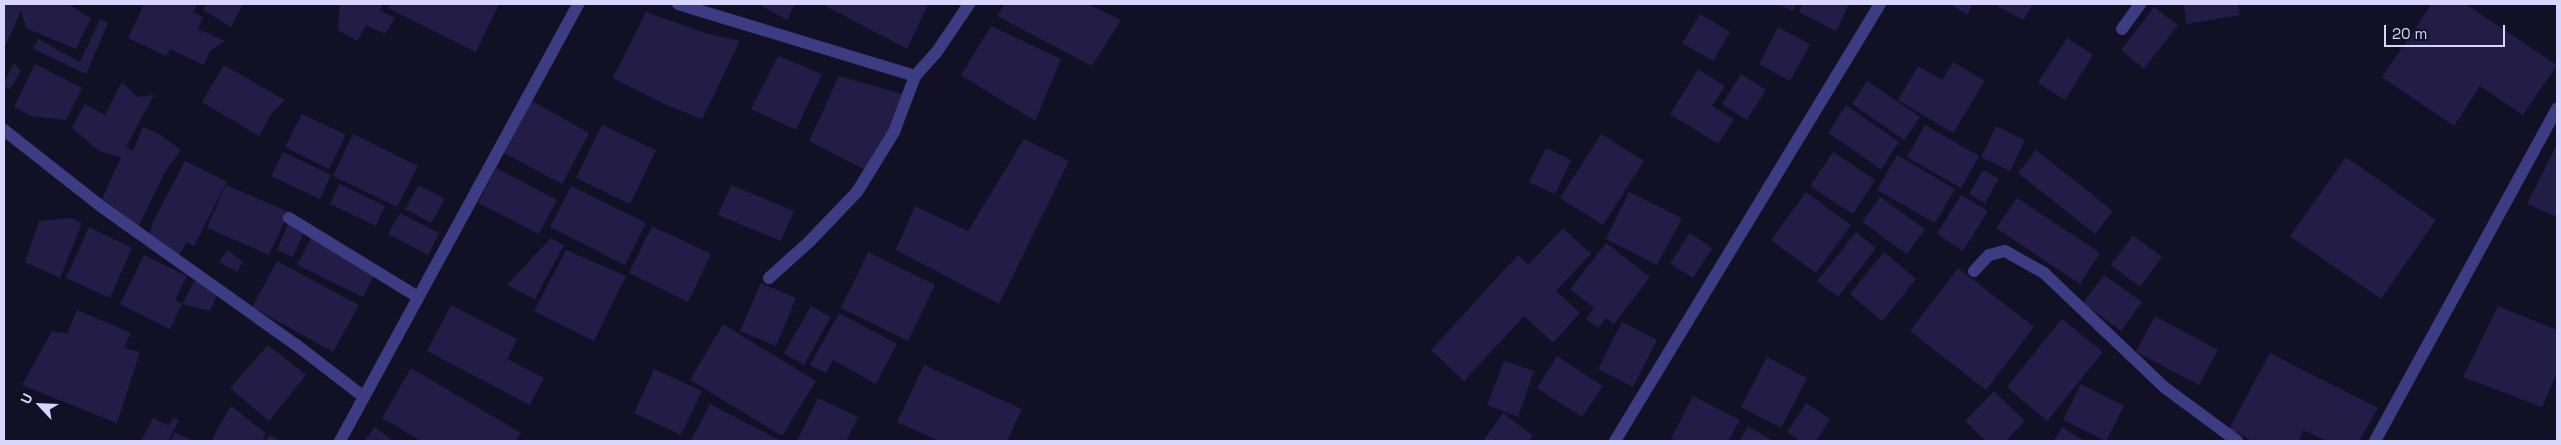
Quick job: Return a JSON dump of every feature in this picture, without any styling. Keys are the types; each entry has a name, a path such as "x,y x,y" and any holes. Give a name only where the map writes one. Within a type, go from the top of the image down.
{"street":[{"path":"340,441 578,4"},
{"path":"678,4 915,76"},
{"path":"769,278 809,242 857,192 894,132 915,76 936,53 968,4"},
{"path":"1614,441 1880,4"},
{"path":"2122,28 2140,4"},
{"path":"2375,441 2557,109"},
{"path":"4,130 102,207 295,344 364,397"},
{"path":"289,218 418,296"},
{"path":"1974,271 1989,255 2005,251 2044,273 2164,388 2237,441"}],"building":[{"path":"4,4 68,4 91,18 76,49 26,28 21,11 4,49"},
{"path":"144,4 197,4 193,12 203,17 198,29 225,41 210,51 204,65 170,49 166,56 128,38"},
{"path":"206,4 243,4 231,27 203,10"},
{"path":"340,4 383,4 380,10 395,18 385,34 366,25 357,41 338,30"},
{"path":"391,4 499,4 476,52 388,8"},
{"path":"758,4 795,4 787,20"},
{"path":"822,4 928,4 907,49"},
{"path":"1005,4 1088,4 1121,20 1092,66 997,16"},
{"path":"1779,4 1797,4 1793,11"},
{"path":"1803,4 1849,4 1836,31 1799,12"},
{"path":"1950,4 1973,4 1967,15"},
{"path":"1994,4 2033,4 2023,20"},
{"path":"2184,4 2238,4 2240,15 2186,24"},
{"path":"2432,4 2466,4 2557,65 2523,115 2480,86 2454,126 2382,77"},
{"path":"2154,7 2178,25 2144,69 2121,50"},
{"path":"646,12 705,33 740,41 702,119 667,105 613,78"},
{"path":"1700,14 1730,32 1713,61 1682,43"},
{"path":"100,19 108,23 86,74 33,49 38,39 80,62"},
{"path":"991,26 1061,59 1035,121 961,75"},
{"path":"1778,27 1810,44 1790,81 1759,64"},
{"path":"2067,38 2093,55 2065,100 2038,83"},
{"path":"778,56 822,74 796,130 751,109"},
{"path":"1953,62 1985,81 1953,133 1898,100 1918,66 1942,80"},
{"path":"14,63 21,71 10,89 4,86 4,83"},
{"path":"35,64 82,88 66,120 31,116 14,107"},
{"path":"224,65 285,100 271,114 259,136 202,102"},
{"path":"1698,69 1725,86 1712,106 1734,119 1718,144 1670,114"},
{"path":"1741,74 1766,90 1747,120 1722,104"},
{"path":"839,76 909,96 875,175 809,141"},
{"path":"1867,81 1920,117 1904,140 1852,104"},
{"path":"122,82 137,97 154,95 126,147 133,151 143,127 159,134 181,150 165,172 138,227 102,199 121,157 99,151 72,128 85,104 105,115"},
{"path":"532,101 589,133 562,184 504,153"},
{"path":"1846,105 1899,142 1881,169 1828,133"},
{"path":"302,114 346,135 329,169 285,147"},
{"path":"602,125 656,150 630,204 576,178"},
{"path":"1925,125 1979,156 1961,188 1907,157"},
{"path":"1996,126 2025,140 2010,171 1981,157"},
{"path":"353,134 418,166 397,207 333,176"},
{"path":"1601,134 1644,161 1603,225 1560,198"},
{"path":"1024,139 1069,161 999,304 896,250 915,206 968,231"},
{"path":"2557,144 2557,217 2527,204"},
{"path":"1546,148 1571,160 1555,194 1529,182"},
{"path":"2036,150 2113,211 2095,234 2018,173"},
{"path":"283,152 331,175 320,199 271,176"},
{"path":"1833,152 1875,180 1853,214 1810,186"},
{"path":"1897,155 1955,189 1935,223 1877,190"},
{"path":"2346,157 2436,220 2381,299 2290,236"},
{"path":"185,161 227,182 194,246 187,242 177,258 149,237 152,224"},
{"path":"496,168 557,200 539,234 478,203"},
{"path":"1983,170 1999,179 1985,203 1969,194"},
{"path":"339,184 385,206 376,226 330,204"},
{"path":"226,185 289,212 269,255 207,228"},
{"path":"419,185 445,199 431,223 405,209"},
{"path":"731,185 794,211 781,241 718,215"},
{"path":"571,186 646,223 625,265 550,227"},
{"path":"1629,192 1682,218 1657,265 1606,239"},
{"path":"1806,192 1851,225 1816,273 1771,240"},
{"path":"1961,195 1988,211 1963,251 1937,234"},
{"path":"1880,197 1925,229 1907,254 1862,222"},
{"path":"2017,198 2100,253 2080,284 1996,228"},
{"path":"400,213 439,233 428,255 388,234"},
{"path":"71,218 82,223 60,278 25,262 39,221"},
{"path":"288,223 305,230 293,257 277,250"},
{"path":"652,226 711,254 688,302 629,273"},
{"path":"89,227 132,248 110,298 66,278"},
{"path":"1563,228 1591,254 1556,291 1580,313 1553,343 1524,316 1464,381 1431,350 1518,255 1528,265"},
{"path":"1856,232 1876,248 1838,297 1817,281"},
{"path":"1690,233 1712,248 1693,278 1670,263"},
{"path":"313,234 376,271 363,297 297,265"},
{"path":"2133,235 2162,257 2140,287 2111,265"},
{"path":"551,238 564,245 535,299 507,285"},
{"path":"1606,243 1650,277 1614,324 1606,318 1598,328 1586,319 1594,308 1570,289"},
{"path":"228,250 243,262 237,272 219,262"},
{"path":"566,250 626,276 594,341 534,311"},
{"path":"868,252 935,285 908,341 841,308"},
{"path":"1884,252 1916,279 1882,321 1850,294"},
{"path":"144,255 187,276 175,300 182,304 170,329 120,304"},
{"path":"277,261 359,305 333,352 252,307"},
{"path":"1958,268 2034,327 1986,390 1910,331"},
{"path":"2104,275 2142,302 2121,331 2083,303"},
{"path":"196,278 219,290 210,311 182,304"},
{"path":"761,283 796,298 776,346 740,331"},
{"path":"451,305 517,339 507,359 544,378 530,405 427,351"},
{"path":"811,306 831,317 804,365 784,353"},
{"path":"2498,306 2557,330 2557,373 2542,407 2463,377"},
{"path":"77,310 131,333 124,348 140,352 117,423 22,385 52,331 67,334"},
{"path":"839,313 897,344 876,384 833,360 826,373 810,365"},
{"path":"2155,316 2218,350 2199,385 2136,352"},
{"path":"2062,319 2103,352 2047,421 2007,387"},
{"path":"1622,322 1657,340 1633,387 1598,369"},
{"path":"723,324 816,381 782,436 690,380"},
{"path":"268,345 306,375 269,421 230,388"},
{"path":"2270,353 2378,408 2359,441 2327,441 2303,430 2299,441 2253,441 2229,429"},
{"path":"1557,356 1603,386 1582,417 1537,388"},
{"path":"1767,357 1807,378 1781,428 1741,407"},
{"path":"1504,361 1534,371 1518,417 1487,405"},
{"path":"924,365 1022,409 1007,441 939,441 897,422"},
{"path":"411,368 521,433 516,441 421,441 382,418"},
{"path":"654,369 702,391 681,435 634,413"},
{"path":"2081,384 2124,406 2106,441 2063,420"},
{"path":"1994,391 2025,421 2006,441 1986,441 1965,421"},
{"path":"1693,396 1740,420 1728,441 1676,441 1671,438"},
{"path":"818,398 858,417 846,441 797,441"},
{"path":"1806,403 1830,419 1816,441 1801,441 1787,432"},
{"path":"710,404 781,441 691,440"},
{"path":"231,406 266,433 262,441 216,441 212,439"},
{"path":"1503,413 1533,436 1529,441 1483,441"},
{"path":"173,417 179,420 168,441 141,441 153,418 169,426"},
{"path":"1748,426 1773,441 1739,441"},
{"path":"375,427 393,441 364,441"},
{"path":"2062,427 2084,441 2054,441"},
{"path":"174,432 194,441 170,441"},
{"path":"269,435 278,439 277,441 266,441"}]}
